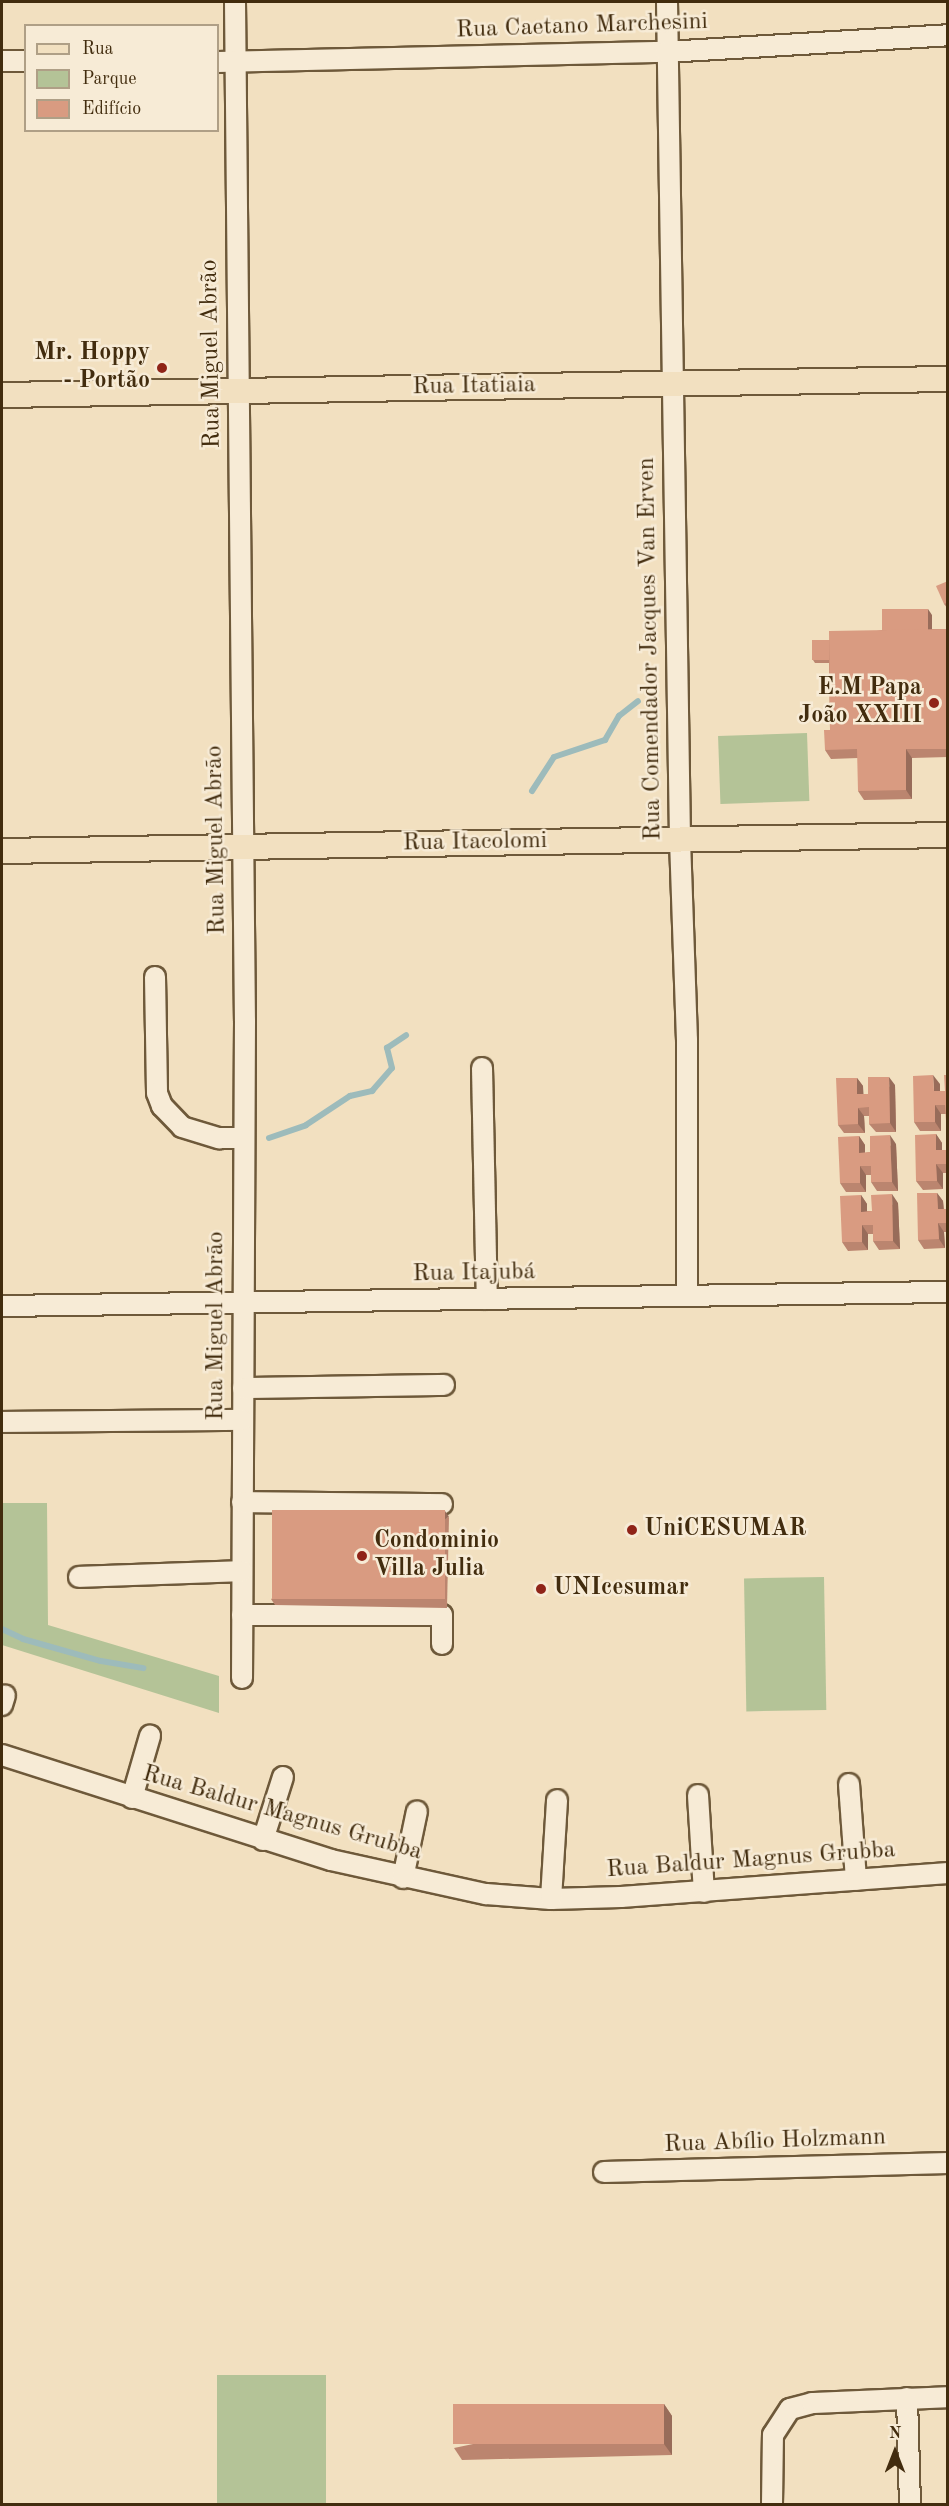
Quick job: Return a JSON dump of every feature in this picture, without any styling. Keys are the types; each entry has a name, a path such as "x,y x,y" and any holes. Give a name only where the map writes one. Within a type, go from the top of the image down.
{"main road":[{"name":"Rua Itatiaia","path":"2,395 948,379"},
{"name":"Rua Itacolomi","path":"2,851 948,835"}],"street":[{"name":"Rua Miguel Abrão","path":"235,2 226,62 238,390 244,1138 242,1678"},
{"name":"Rua Comendador Jacques Van Erven","path":"667,2 680,840 687,1040 687,1296"},
{"name":"Rua Caetano Marchesini","path":"226,62 666,52 948,35"},
{"path":"2,61 24,61"},
{"path":"155,977 157,1092 162,1106 182,1127 219,1138 244,1138"},
{"path":"482,1068 487,1299"},
{"name":"Rua Itajubá","path":"2,1306 948,1292"},
{"path":"243,1388 444,1385"},
{"path":"2,1422 242,1420"},
{"path":"242,1503 442,1504"},
{"path":"79,1577 242,1571"},
{"path":"242,1615 442,1615 442,1644"},
{"path":"132,1798 150,1736"},
{"name":"Rua Baldur Magnus Grubba","path":"2,1755 263,1840 403,1878 486,1894 551,1899 704,1892 948,1873"},
{"path":"263,1840 283,1777"},
{"path":"849,1784 855,1880"},
{"path":"698,1795 704,1892"},
{"path":"551,1899 557,1800"},
{"path":"403,1878 417,1812"},
{"name":"Rua Abílio Holzmann","path":"604,2172 948,2163"},
{"path":"772,2505 772,2435 782,2415 812,2403 948,2397"},
{"path":"907,2398 910,2505"}],"green space":[{"path":"807,733 809,801 720,804 718,736"},
{"path":"2,1503 47,1503 48,1625 219,1676 219,1713 2,1645"},
{"path":"824,1577 826,1710 746,1711 744,1578"},
{"path":"217,2375 326,2375 326,2504 217,2504"}],"building":[{"path":"948,581 948,602 944,604 936,586"},
{"path":"882,609 928,609 928,630 882,630"},
{"path":"948,629 948,749 906,749 906,790 858,791 857,749 825,750 824,730 830,730 829,631"},
{"path":"812,640 829,640 829,660 812,660"},
{"path":"933,1075 934,1091 945,1091 944,1075 948,1075 948,1121 946,1121 945,1105 935,1105 935,1122 914,1122 913,1076"},
{"path":"868,1077 889,1077 890,1123 869,1124 869,1107 858,1108 858,1124 838,1125 836,1078 857,1078 857,1094 868,1094"},
{"path":"936,1134 936,1150 947,1150 946,1134 948,1134 948,1170 947,1164 936,1164 937,1181 916,1181 915,1135"},
{"path":"890,1135 892,1182 871,1182 871,1166 860,1166 860,1183 840,1183 838,1137 859,1136 859,1153 870,1152 870,1136"},
{"path":"917,1193 937,1193 938,1209 948,1209 948,1223 938,1223 939,1239 918,1240"},
{"path":"892,1194 893,1241 873,1241 873,1225 862,1225 862,1242 842,1242 840,1196 861,1195 861,1212 872,1211 871,1195"},
{"name":"Condominio Villa Julia","path":"272,1510 445,1510 445,1599 272,1599"},
{"path":"453,2404 664,2404 664,2444 453,2444"}],"waterway":[{"path":"532,791 554,757 605,740 619,716 638,701"},
{"path":"269,1138 306,1125 350,1096 372,1091 392,1068 387,1048 406,1035"},
{"path":"2,1629 23,1639 101,1661 143,1668"}],"place":[{"name":"Mr. Hoppy - Portão","path":"162,368"},
{"name":"E.M Papa João XXIII","path":"934,703"},
{"name":"UniCESUMAR","path":"632,1530"},
{"name":"Condominio Villa Julia","path":"362,1556"},
{"name":"UNIcesumar","path":"541,1589"}]}
